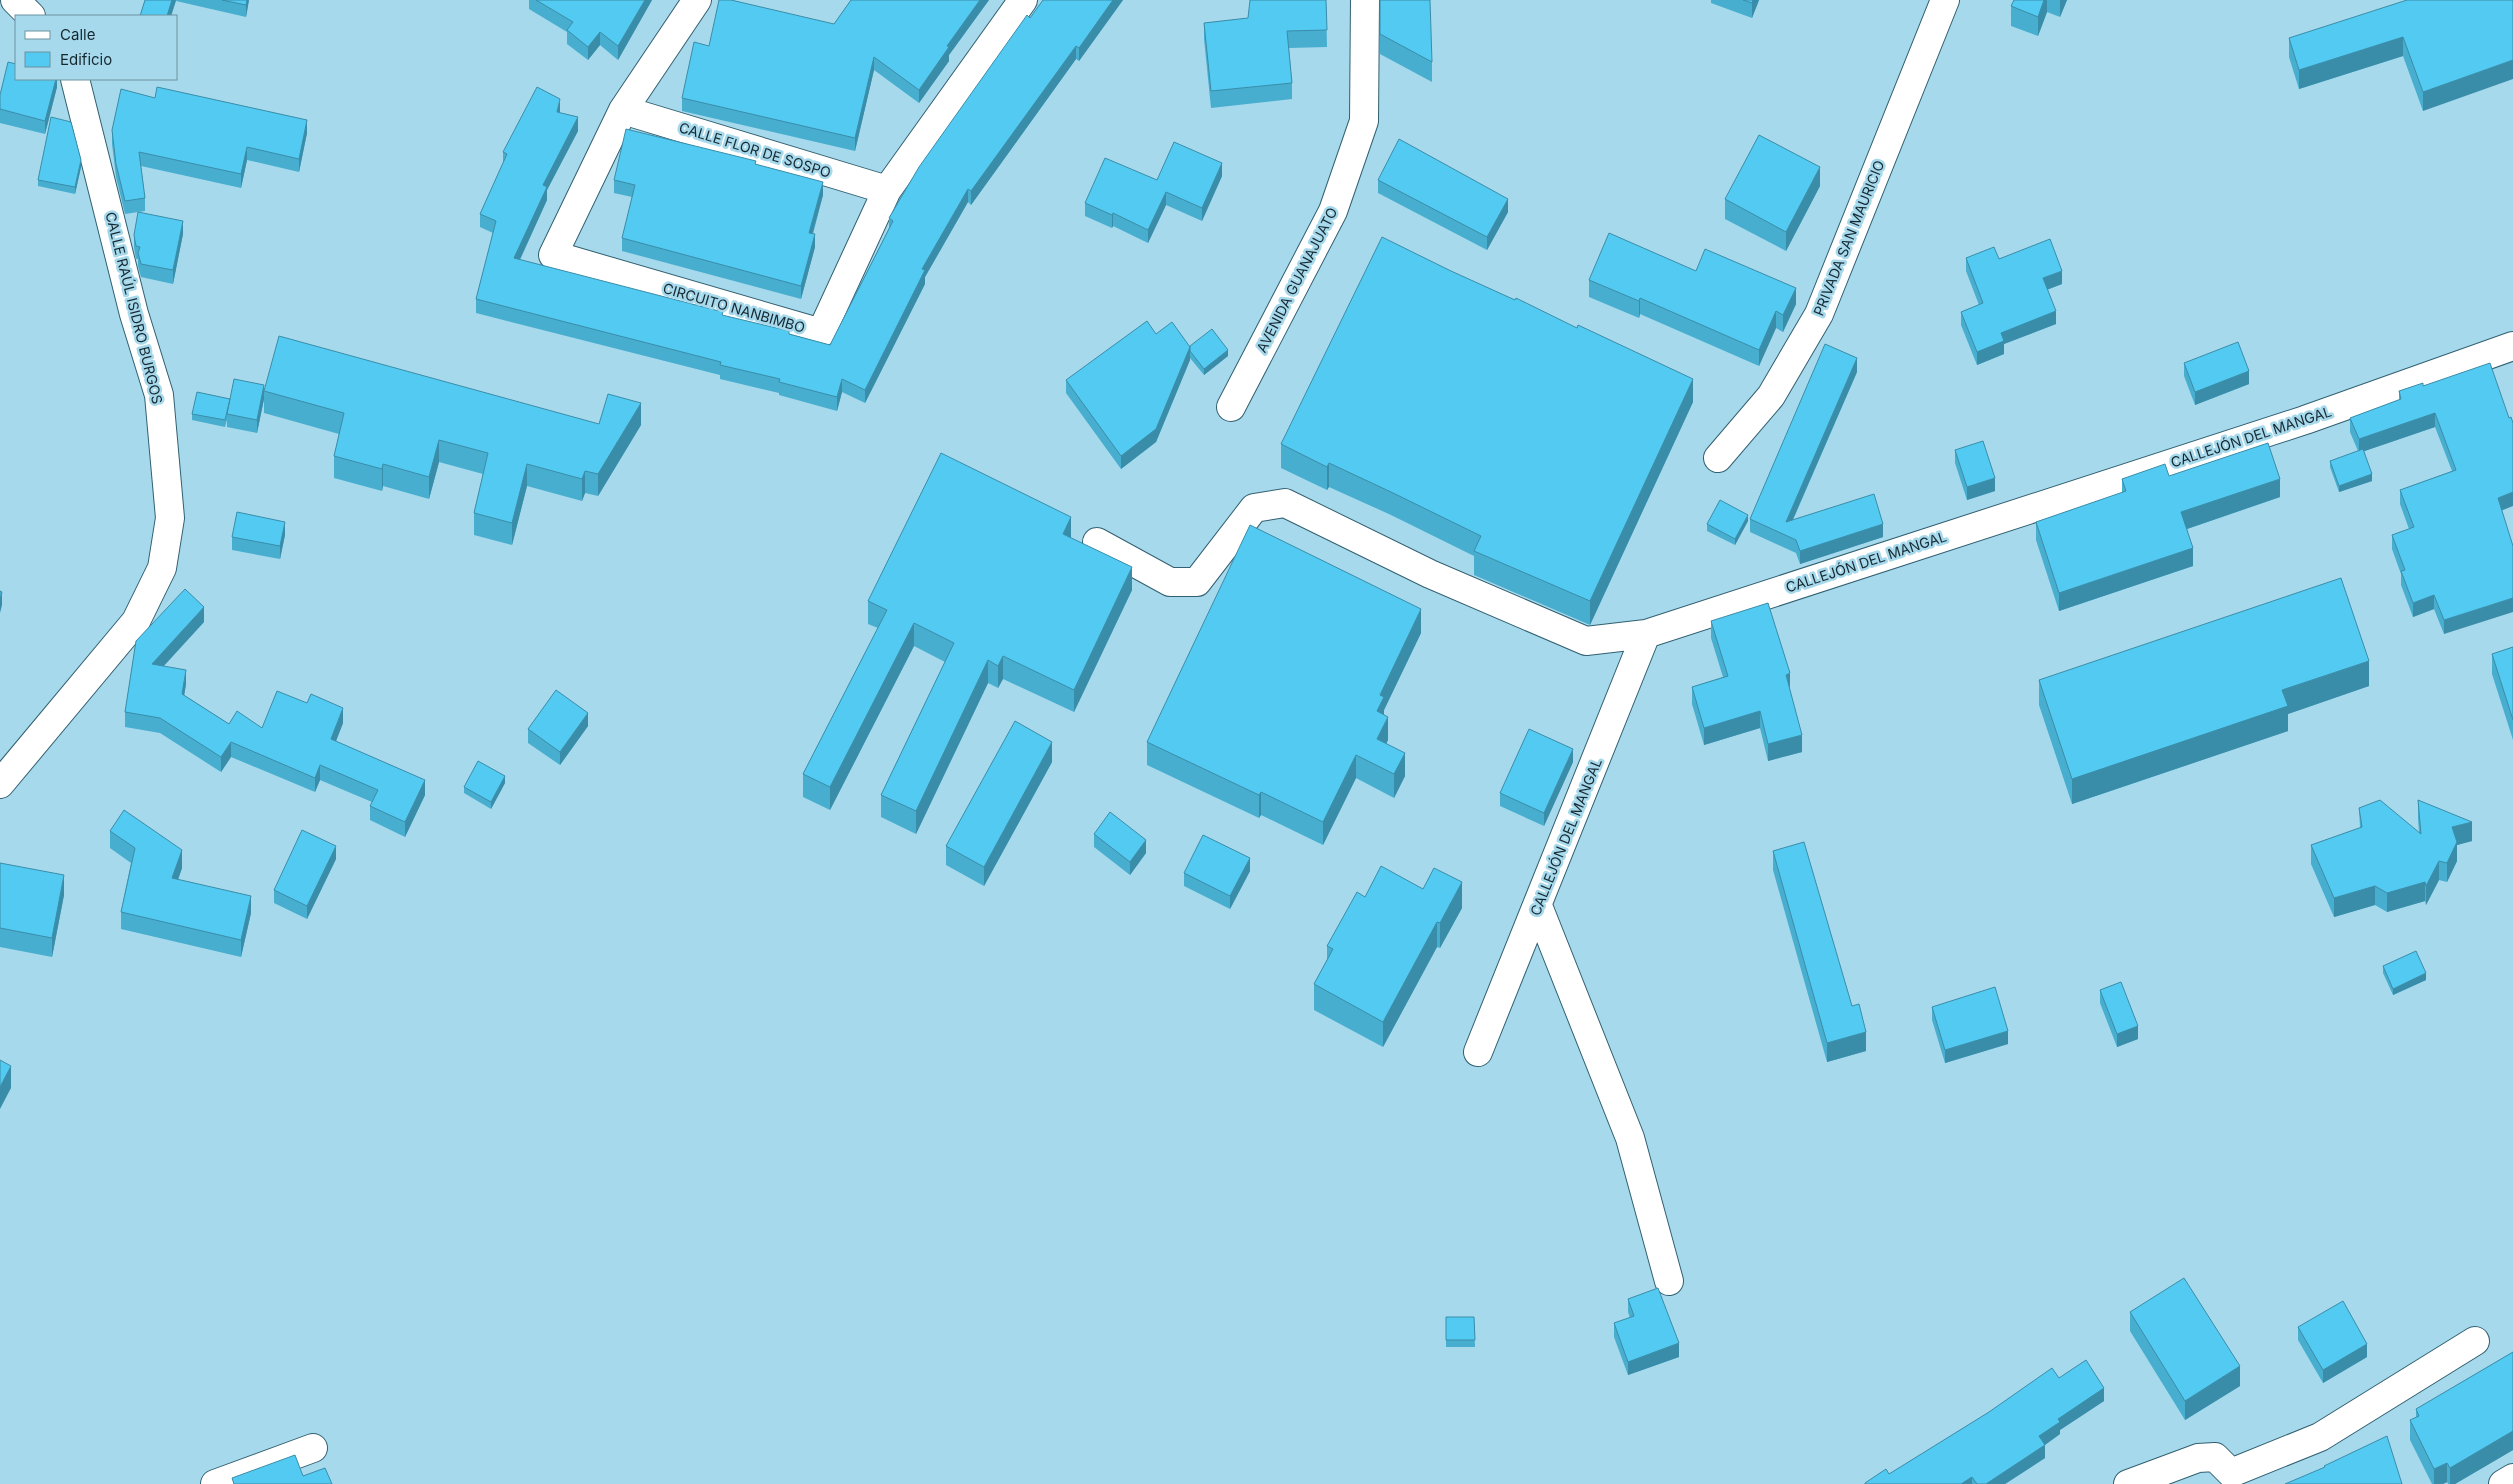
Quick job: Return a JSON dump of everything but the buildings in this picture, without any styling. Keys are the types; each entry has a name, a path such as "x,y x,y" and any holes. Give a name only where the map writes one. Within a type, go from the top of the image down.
{"street":[{"path":"14,0 30,15"},
{"name":"CIRCUITO NANBIMBO","path":"697,0 624,110 553,255 821,333 887,190 1023,0"},
{"name":"AVENIDA GUANAJUATO","path":"1231,407 1333,211 1364,121 1364,0"},
{"name":"PRIVADA SAN MAURICIO","path":"1718,458 1771,396 1819,314 1945,0"},
{"name":"CALLE RAÚL ISIDRO BURGOS","path":"0,784 136,621 162,568 170,518 159,395 134,314 76,80"},
{"name":"CALLE FLOR DE SOSPO","path":"624,110 887,190"},
{"name":"CALLEJÓN DEL MANGAL","path":"1478,1052 1646,634 2305,420 2513,346"},
{"path":"1097,542 1170,582 1197,582 1254,508 1286,502 1430,574 1586,642 1646,634"},
{"path":"1538,906 1630,1138 1669,1281"},
{"path":"2128,1484 2198,1458 2215,1457 2232,1478 2320,1437 2475,1342"},
{"path":"215,1484 313,1448"},
{"path":"2503,1484 2513,1478"}]}
